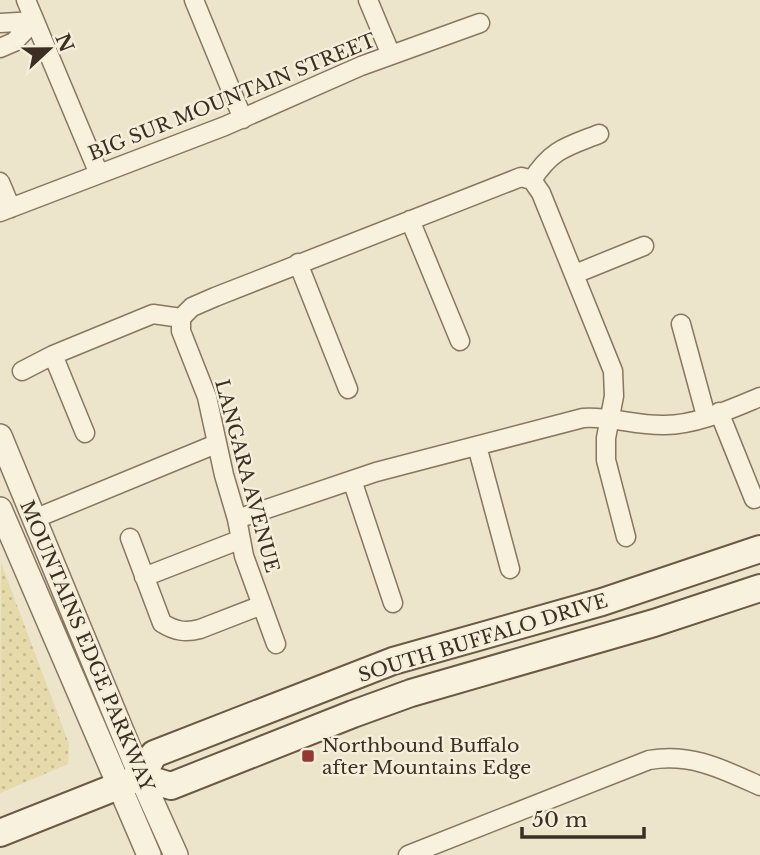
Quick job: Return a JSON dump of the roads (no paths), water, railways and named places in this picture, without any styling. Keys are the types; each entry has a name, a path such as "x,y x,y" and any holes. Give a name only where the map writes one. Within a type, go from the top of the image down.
{"main road":[{"name":"SOUTH BUFFALO DRIVE","path":"130,782 154,754 393,661 602,602 760,549"},
{"name":"SOUTH BUFFALO DRIVE","path":"130,782 171,786 353,713 411,693 615,635 760,588"},
{"path":"0,832 130,782"}],"street":[{"path":"26,0 99,174"},
{"path":"194,0 243,119"},
{"path":"368,0 391,55"},
{"path":"0,23 34,21"},
{"path":"0,48 14,42 34,21"},
{"name":"BIG SUR MOUNTAIN STREET","path":"5,210 243,119 361,66 480,23"},
{"path":"534,182 541,166 555,152 598,134"},
{"path":"22,372 53,355 153,314 181,318 192,307 298,263 521,177 534,182 575,274 613,371 614,396 606,438 606,460 626,537"},
{"path":"0,182 5,210"},
{"path":"410,220 460,341"},
{"path":"575,274 644,246"},
{"path":"298,263 348,389"},
{"name":"LANGARA AVENUE","path":"181,318 181,331 207,397 216,444 237,519 239,540 276,644"},
{"path":"681,324 713,414 754,499"},
{"path":"53,355 85,433"},
{"path":"237,519 352,480 583,418 611,418 664,425 683,424 760,397"},
{"name":"MOUNTAINS EDGE PARKWAY","path":"0,436 34,519 130,782 149,855"},
{"path":"34,519 216,444"},
{"path":"477,446 510,569"},
{"path":"352,480 393,603"},
{"name":"MOUNTAINS EDGE PARKWAY","path":"0,509 130,782 176,855"},
{"path":"130,538 162,624 173,630 190,632 262,605"},
{"path":"145,577 239,540"},
{"path":"408,855 649,760 669,757 691,759 760,786"}],"place":[{"name":"Northbound Buffalo after Mountains Edge","path":"308,756"}]}
